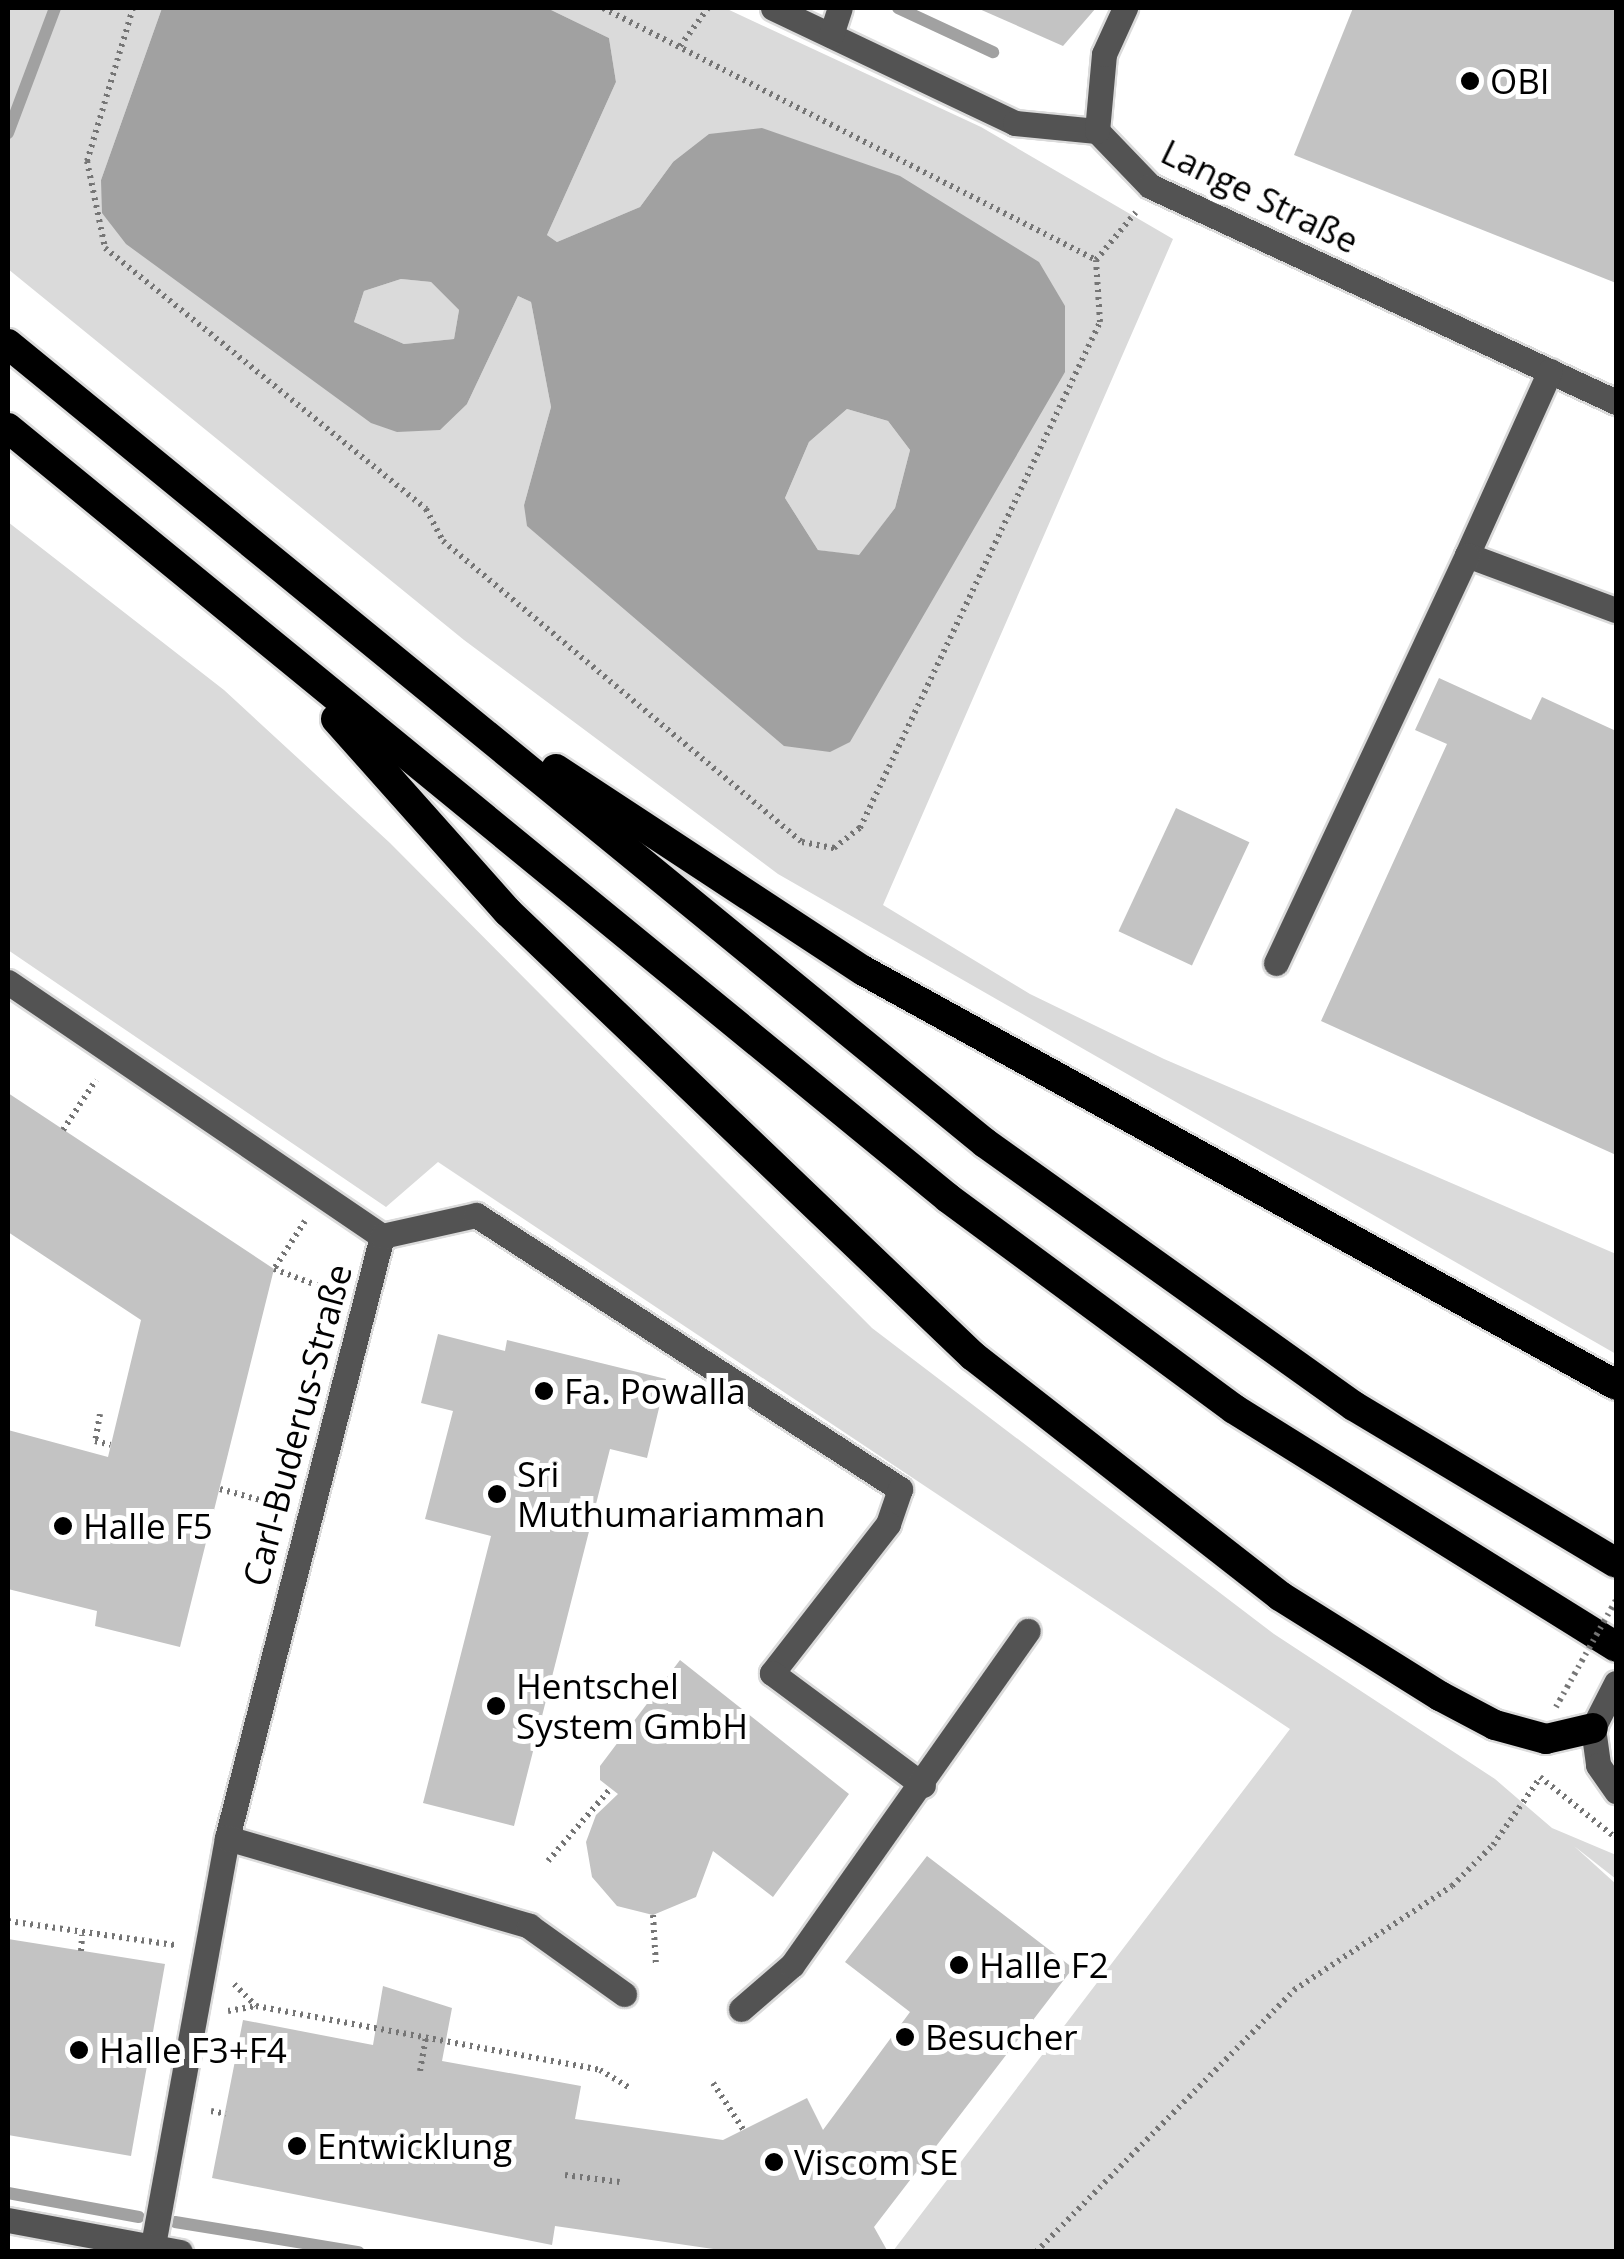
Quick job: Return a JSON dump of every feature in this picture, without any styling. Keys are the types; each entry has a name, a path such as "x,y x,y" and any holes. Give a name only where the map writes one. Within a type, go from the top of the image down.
{"highway":[{"path":"8,344 449,698 822,1016 985,1143 1354,1406 1616,1563"},
{"path":"8,428 274,650 948,1198 1234,1409 1616,1647"},
{"path":"274,650 508,912 973,1356 1280,1596 1440,1696 1495,1725 1546,1739 1593,1728"},
{"path":"449,698 864,972 1616,1385"}],"street":[{"path":"773,8 1015,123 1097,131 1104,54 1125,8"},
{"path":"831,34 840,8"},
{"name":"Lange Straße","path":"1097,131 1119,163 1150,186 1616,402"},
{"path":"1276,963 1550,371"},
{"path":"1467,556 1616,610"},
{"name":"Carl-Buderus-Straße","path":"8,982 382,1236 227,1838 152,2247"},
{"path":"382,1236 476,1215 900,1489 888,1524 772,1673 922,1785"},
{"path":"741,2009 792,1965 1028,1631"},
{"path":"1616,1683 1593,1728 1598,1765 1616,1791"},
{"path":"227,1838 529,1926 624,1994"},
{"path":"8,2220 180,2252"}],"path":[{"path":"133,8 86,161 104,248 426,509 443,541 802,842 834,848 860,828 1100,322 1096,260 1150,186"},
{"path":"603,8 1096,260"},
{"path":"680,46 708,8"},
{"path":"63,1130 114,1054"},
{"path":"322,1195 274,1269 365,1303"},
{"path":"100,1414 95,1441 111,1445"},
{"path":"220,1489 309,1513"},
{"path":"1556,1708 1616,1600"},
{"path":"1036,2252 1294,1990 1452,1886 1493,1845 1540,1778"},
{"path":"548,1861 611,1788"},
{"path":"653,1915 656,1965"},
{"path":"8,1921 82,1935 120,1933 203,1959 256,2006 600,2070 628,2087"},
{"path":"81,1950 82,1935"},
{"path":"420,2072 426,2036"},
{"path":"713,2082 744,2129"},
{"path":"565,2174 620,2182"}],"shaded area":[{"path":"8,8 162,8 101,180 467,404 518,296 531,302 551,407 524,505 784,745 1064,372 673,162 640,207 557,242 547,235 616,82 609,38 547,8 725,8 981,127 1173,239 883,905 1030,994 1164,1059 1616,1254 1616,1354 778,874 464,640 8,269"},
{"path":"162,8 547,8 609,38 616,82 547,235 557,242 640,207 673,162 709,134 762,128 900,176 1039,262 1065,306 1065,372 850,742 830,752 784,746 527,526 524,505 551,407 531,302 518,296 467,404 440,430 397,432 371,423 126,244 102,213 101,180","holes":["401,279 431,282 459,310 454,339 404,344 354,322 364,291","847,409 888,421 910,450 895,508 859,555 818,550 785,498 809,442"]},
{"path":"401,279 431,282 459,310 454,339 404,344 354,322 364,291"},
{"path":"847,409 888,421 910,450 895,508 859,556 818,550 785,498 809,442"},
{"path":"8,522 224,690 390,843 872,1328 1274,1634 1495,1779 1552,1828 1616,1855 1616,1879 1574,1846 1616,1884 1616,2251 893,2251 1290,1729 438,1162 386,1207 8,950"}],"building":[{"path":"977,8 1096,8 1063,46"},
{"name":"OBI","path":"1353,8 1616,8 1616,283 1294,155"},
{"path":"1439,678 1531,720 1542,697 1616,731 1616,1155 1321,1021 1447,744 1415,730"},
{"path":"1176,808 1249,842 1192,965 1119,931"},
{"path":"8,1093 274,1269 180,1647 95,1626 97,1611 8,1589 8,1430 108,1457 141,1320 8,1232"},
{"path":"438,1334 505,1351 507,1340 666,1379 647,1458 610,1449 514,1826 423,1803 491,1536 425,1519 453,1411 421,1403"},
{"path":"680,1660 849,1794 773,1897 713,1851 696,1897 653,1915 617,1906 592,1877 586,1842 596,1815 618,1794 600,1780 600,1766"},
{"path":"927,1856 1073,1968 874,2227 888,2252 734,2252 555,2226 552,2245 212,2178 243,2020 373,2045 383,1986 452,2008 442,2061 581,2086 575,2119 723,2140 807,2098 823,2130 910,2012 845,1962"},
{"name":"Halle F3+F4","path":"8,1939 165,1964 131,2156 8,2135"}],"waterway":[{"path":"8,133 55,8"},
{"path":"898,8 993,52"},
{"path":"8,2193 139,2217"},
{"path":"175,2222 359,2252"}],"place":[{"name":"OBI","path":"1470,81"},
{"name":"Fa. Powalla","path":"544,1391"},
{"name":"Sri Muthumariamman","path":"497,1494"},
{"name":"Halle F5","path":"63,1526"},
{"name":"Hentschel System GmbH","path":"496,1706"},
{"name":"Halle F2","path":"959,1965"},
{"name":"Besucher","path":"905,2037"},
{"name":"Halle F3+F4","path":"79,2050"},
{"name":"Entwicklung","path":"297,2146"},
{"name":"Viscom SE","path":"774,2162"}]}
